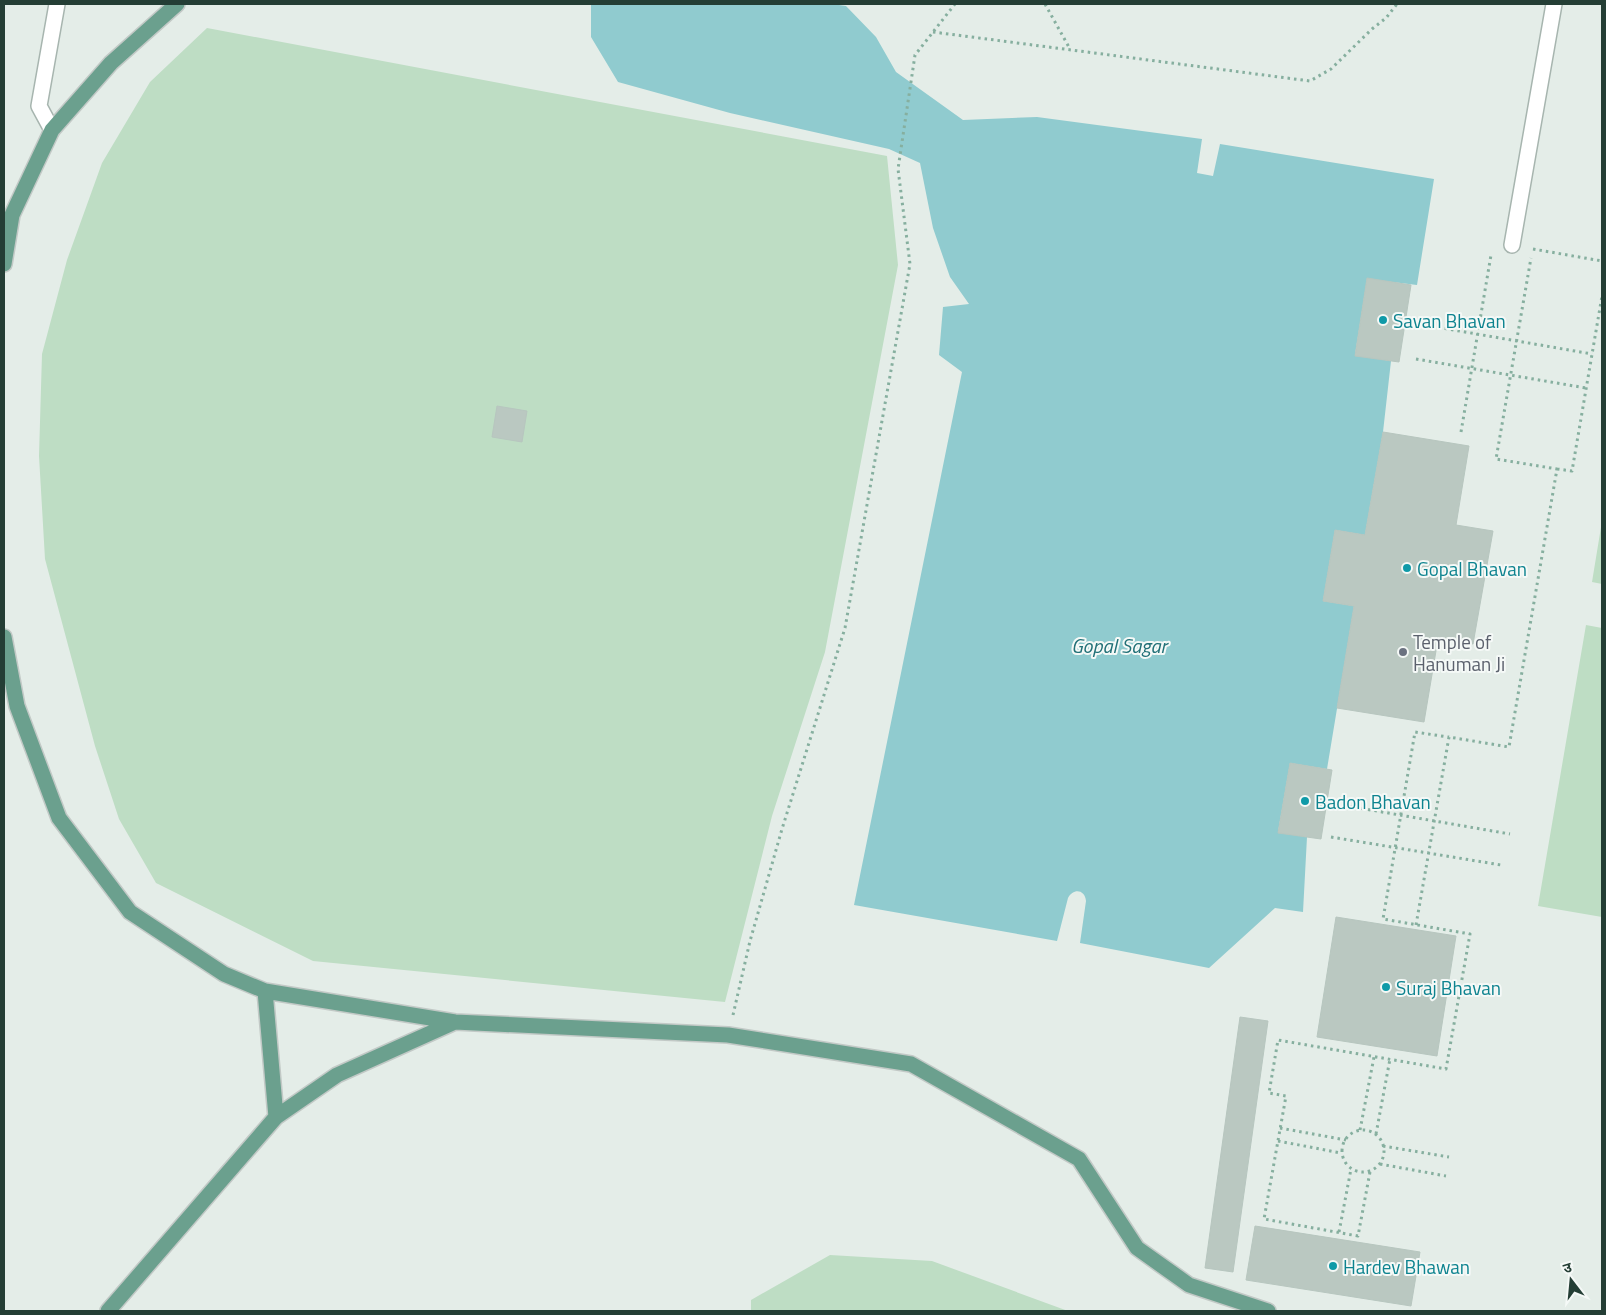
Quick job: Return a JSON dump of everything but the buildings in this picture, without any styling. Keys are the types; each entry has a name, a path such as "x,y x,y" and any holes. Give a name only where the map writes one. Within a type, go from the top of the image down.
{"main road":[{"path":"4,264 12,215 52,130 111,63 177,4"},
{"path":"4,637 17,706 60,818 130,912 224,974 265,991 454,1022 728,1035 911,1064 1079,1159 1137,1248 1189,1285 1268,1311"},
{"path":"265,991 276,1117"},
{"path":"108,1311 276,1117 337,1075 454,1022"}],"street":[{"path":"52,130 40,106 57,4"},
{"path":"1512,246 1554,4"}],"path":[{"path":"728,1035 750,941 777,847 845,628 910,264 898,169 915,55 955,4"},
{"path":"1045,4 1071,50"},
{"path":"932,32 1310,81 1332,69 1372,29 1386,18 1397,4"},
{"path":"1461,432 1494,242 1602,261"},
{"path":"1532,249 1496,458 1572,471 1602,296"},
{"path":"1419,324 1592,354"},
{"path":"1416,359 1586,388"},
{"path":"1370,1172 1358,1236 1264,1219 1286,1096 1269,1093 1278,1040 1446,1069 1470,934 1383,919 1415,732 1509,747 1557,469"},
{"path":"1416,925 1449,737"},
{"path":"1336,804 1510,834"},
{"path":"1331,837 1501,865"},
{"path":"1360,1130 1374,1057"},
{"path":"1376,1134 1390,1059"},
{"path":"1280,1128 1346,1140"},
{"path":"1356,1130 1360,1130 1376,1134 1383,1146 1383,1159 1370,1172 1359,1173 1351,1169 1344,1162 1341,1153 1343,1143 1348,1135 1356,1130"},
{"path":"1278,1141 1341,1153"},
{"path":"1383,1146 1449,1157"},
{"path":"1380,1164 1446,1176"},
{"path":"1339,1232 1351,1169"}],"green space":[{"path":"207,28 887,156 898,265 825,652 772,816 725,1002 313,961 156,883 119,819 95,746 45,559 39,456 42,354 67,260 102,163 150,82"},
{"path":"1602,521 1602,584 1592,582"},
{"path":"1586,625 1602,628 1602,917 1538,906"},
{"path":"830,1255 932,1261 1068,1311 751,1311 751,1300"}],"water":[{"name":"Gopal Sagar","path":"591,4 832,4 846,6 876,37 896,72 963,120 1037,117 1202,139 1197,173 1213,176 1220,144 1434,179 1417,285 1367,279 1355,355 1391,361 1383,432 1365,535 1335,530 1323,601 1354,606 1327,769 1290,763 1278,832 1307,837 1303,912 1275,908 1209,968 1080,943 1086,901 1083,894 1078,891 1068,898 1057,941 854,905 962,372 939,355 943,307 969,304 950,277 933,228 920,163 889,149 730,113 618,82 591,37"}],"place":[{"name":"Savan Bhavan","path":"1383,320"},
{"name":"Gopal Bhavan","path":"1407,568"},
{"name":"Temple of Hanuman Ji","path":"1403,652"},
{"name":"Badon Bhavan","path":"1305,801"},
{"name":"Suraj Bhavan","path":"1386,987"},
{"name":"Hardev Bhawan","path":"1333,1266"}]}
